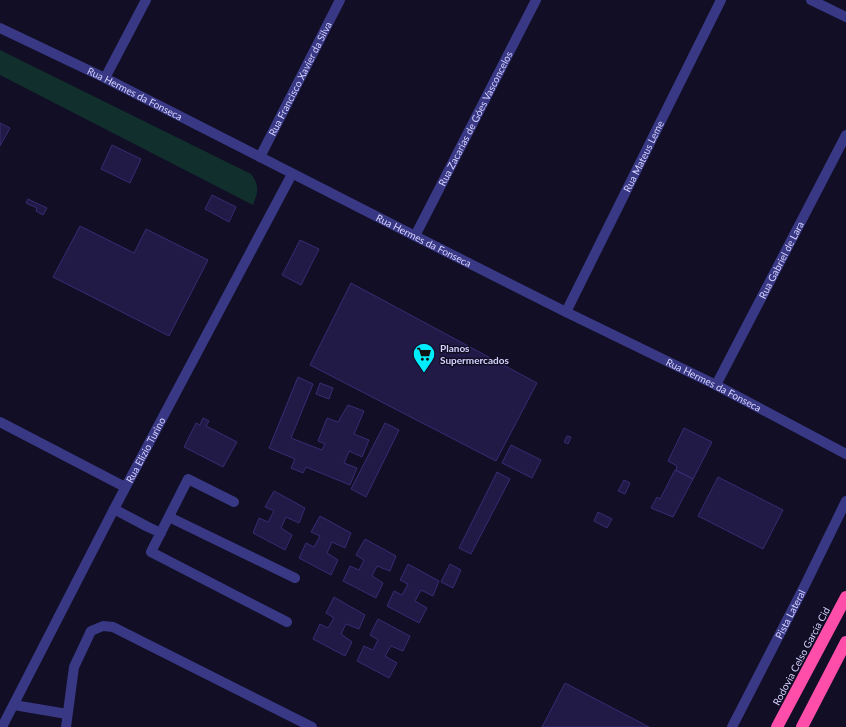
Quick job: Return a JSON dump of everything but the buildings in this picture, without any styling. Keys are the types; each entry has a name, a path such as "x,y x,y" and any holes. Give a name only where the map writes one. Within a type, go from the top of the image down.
{"highway":[{"name":"Rodovia Celso Garcia Cid","path":"777,727 846,597"},
{"path":"802,727 846,642"}],"street":[{"path":"105,78 146,0"},
{"name":"Rua Francisco Xavier da Silva","path":"260,157 340,0"},
{"name":"Rua Zacarias de Góes Vasconcelos","path":"414,236 536,0"},
{"name":"Rua Mateus Leme","path":"566,312 721,0"},
{"path":"811,0 846,17"},
{"name":"Rua Hermes da Fonseca","path":"0,28 105,78 414,236 716,386 846,454"},
{"name":"Rua Gabriel de Lara","path":"716,386 846,135"},
{"name":"Rua Elizio Turino","path":"2,727 125,487 292,174"},
{"path":"0,422 125,487"},
{"path":"234,502 188,479 151,552 287,622"},
{"name":"Pista Lateral","path":"732,727 804,587 846,501"},
{"path":"114,508 161,533"},
{"path":"169,517 295,578"},
{"path":"66,727 74,667 91,631 103,626 113,627 312,727"},
{"path":"14,705 67,714"}],"green space":[{"path":"0,50 251,174 257,186 253,205 0,75"}],"place":[{"name":"Planos Supermercados","path":"424,374"}]}
